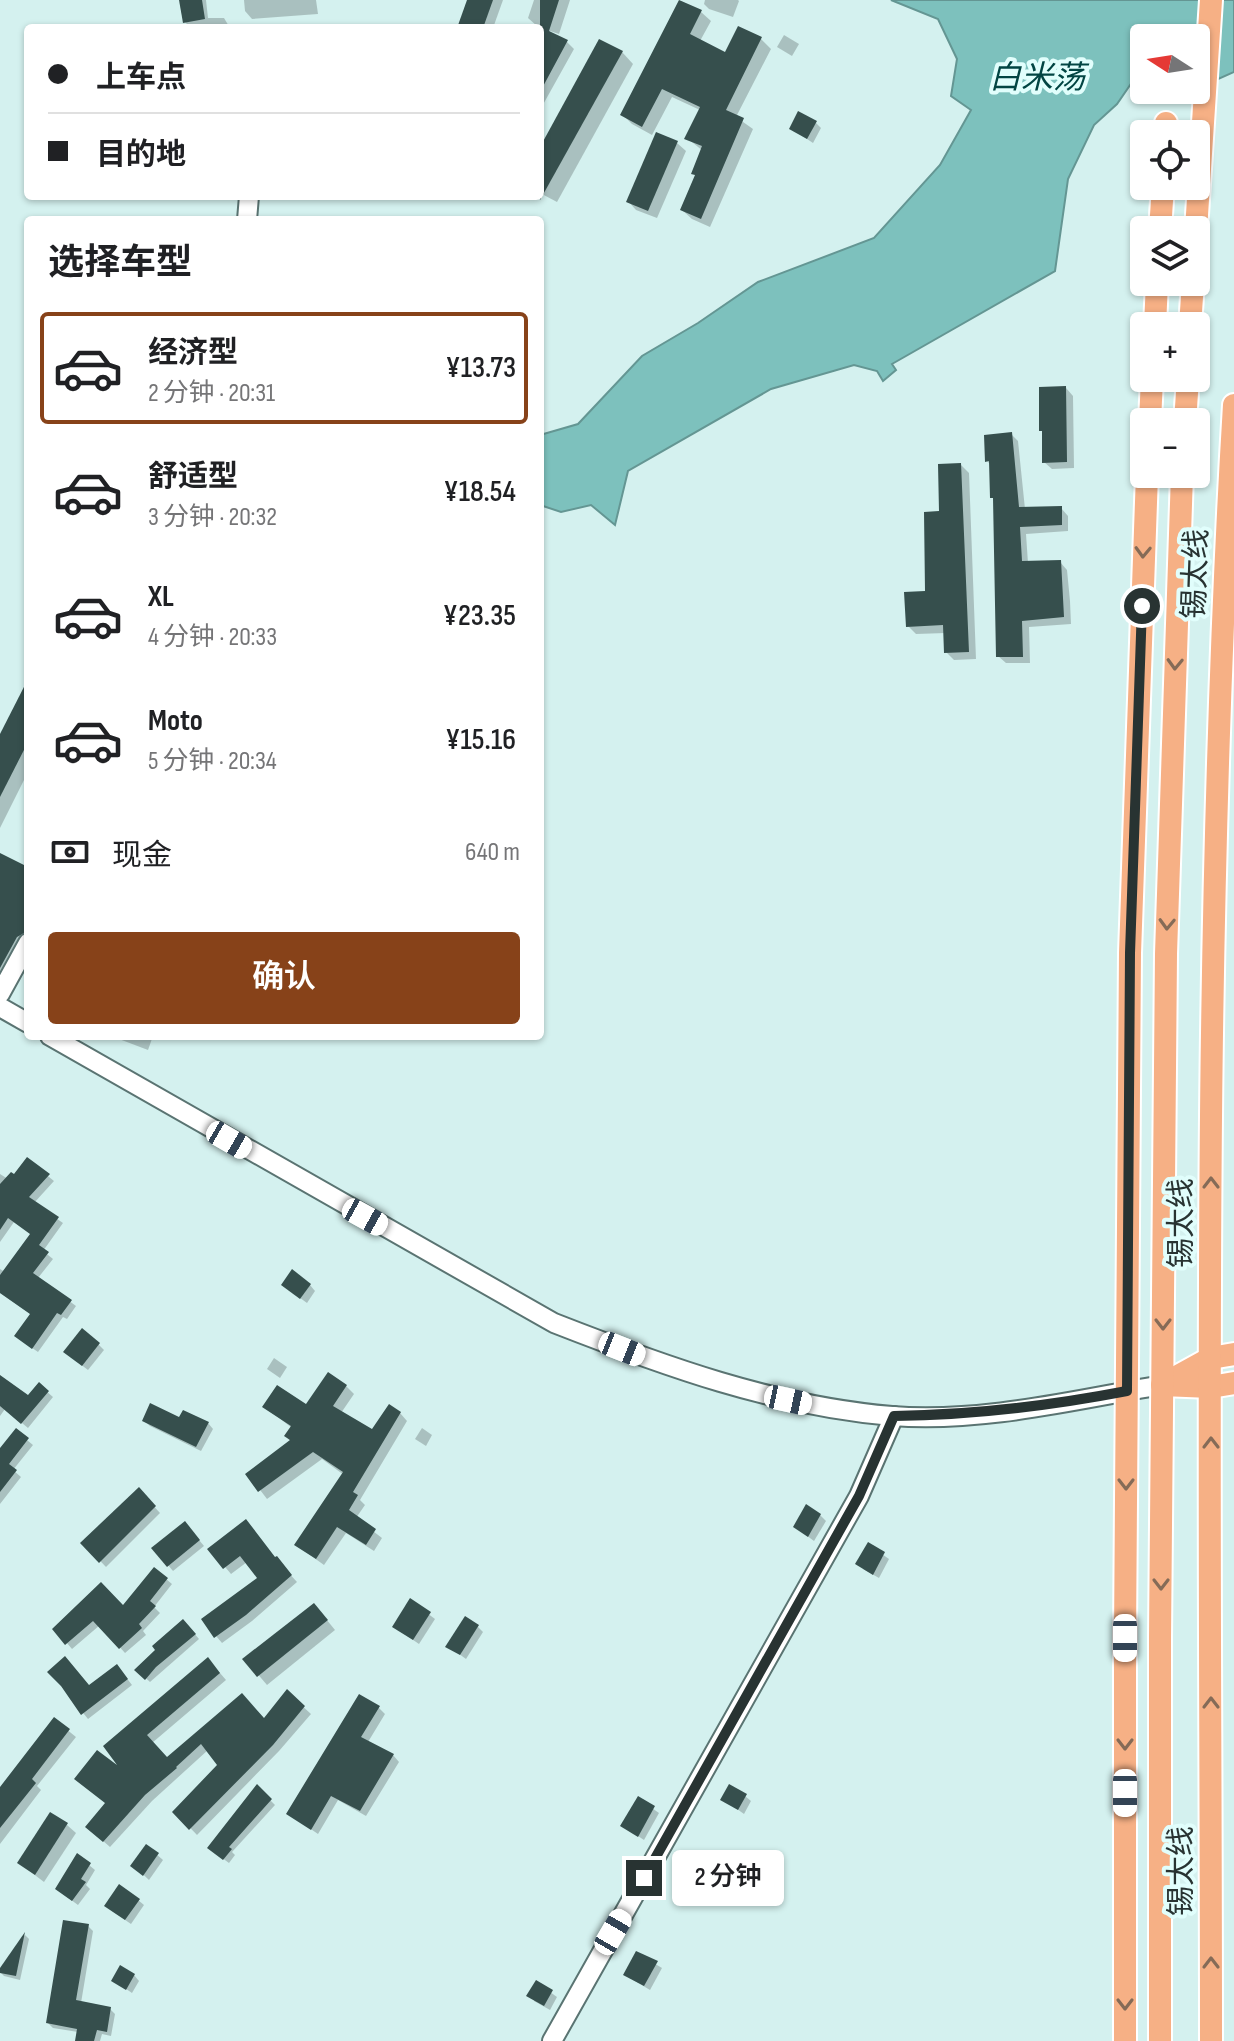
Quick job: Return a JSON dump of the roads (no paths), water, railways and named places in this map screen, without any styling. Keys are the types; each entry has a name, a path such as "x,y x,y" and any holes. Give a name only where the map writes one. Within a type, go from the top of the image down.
{"main road":[{"path":"1197,216 1211,0"},
{"name":"锡太线","path":"1211,2041 1211,984 1225,552 1234,405"},
{"path":"1125,2041 1130,953 1147,488"},
{"name":"锡太线","path":"1160,2041 1166,954 1182,488"},
{"path":"1162,1385 1211,1358 1234,1354"},
{"path":"1162,1385 1211,1387 1234,1383"}],"street":[{"path":"0,994 24,950"},
{"path":"0,1007 24,1021"},
{"path":"57,1040 554,1323 734,1388 815,1406 894,1416 982,1413 1162,1385"},
{"path":"552,2041 859,1496 894,1416"}],"water":[{"name":"白米荡","path":"891,0 1234,0 1234,72 1210,83 1210,24 1130,24 1130,85 1117,104 1094,125 1068,179 1055,271 892,364 896,370 883,381 877,371 854,365 771,389 628,471 615,525 591,505 561,512 544,506 544,434 578,424 642,356 758,282 874,238 940,165 971,110 951,96 957,59 938,19"}]}
